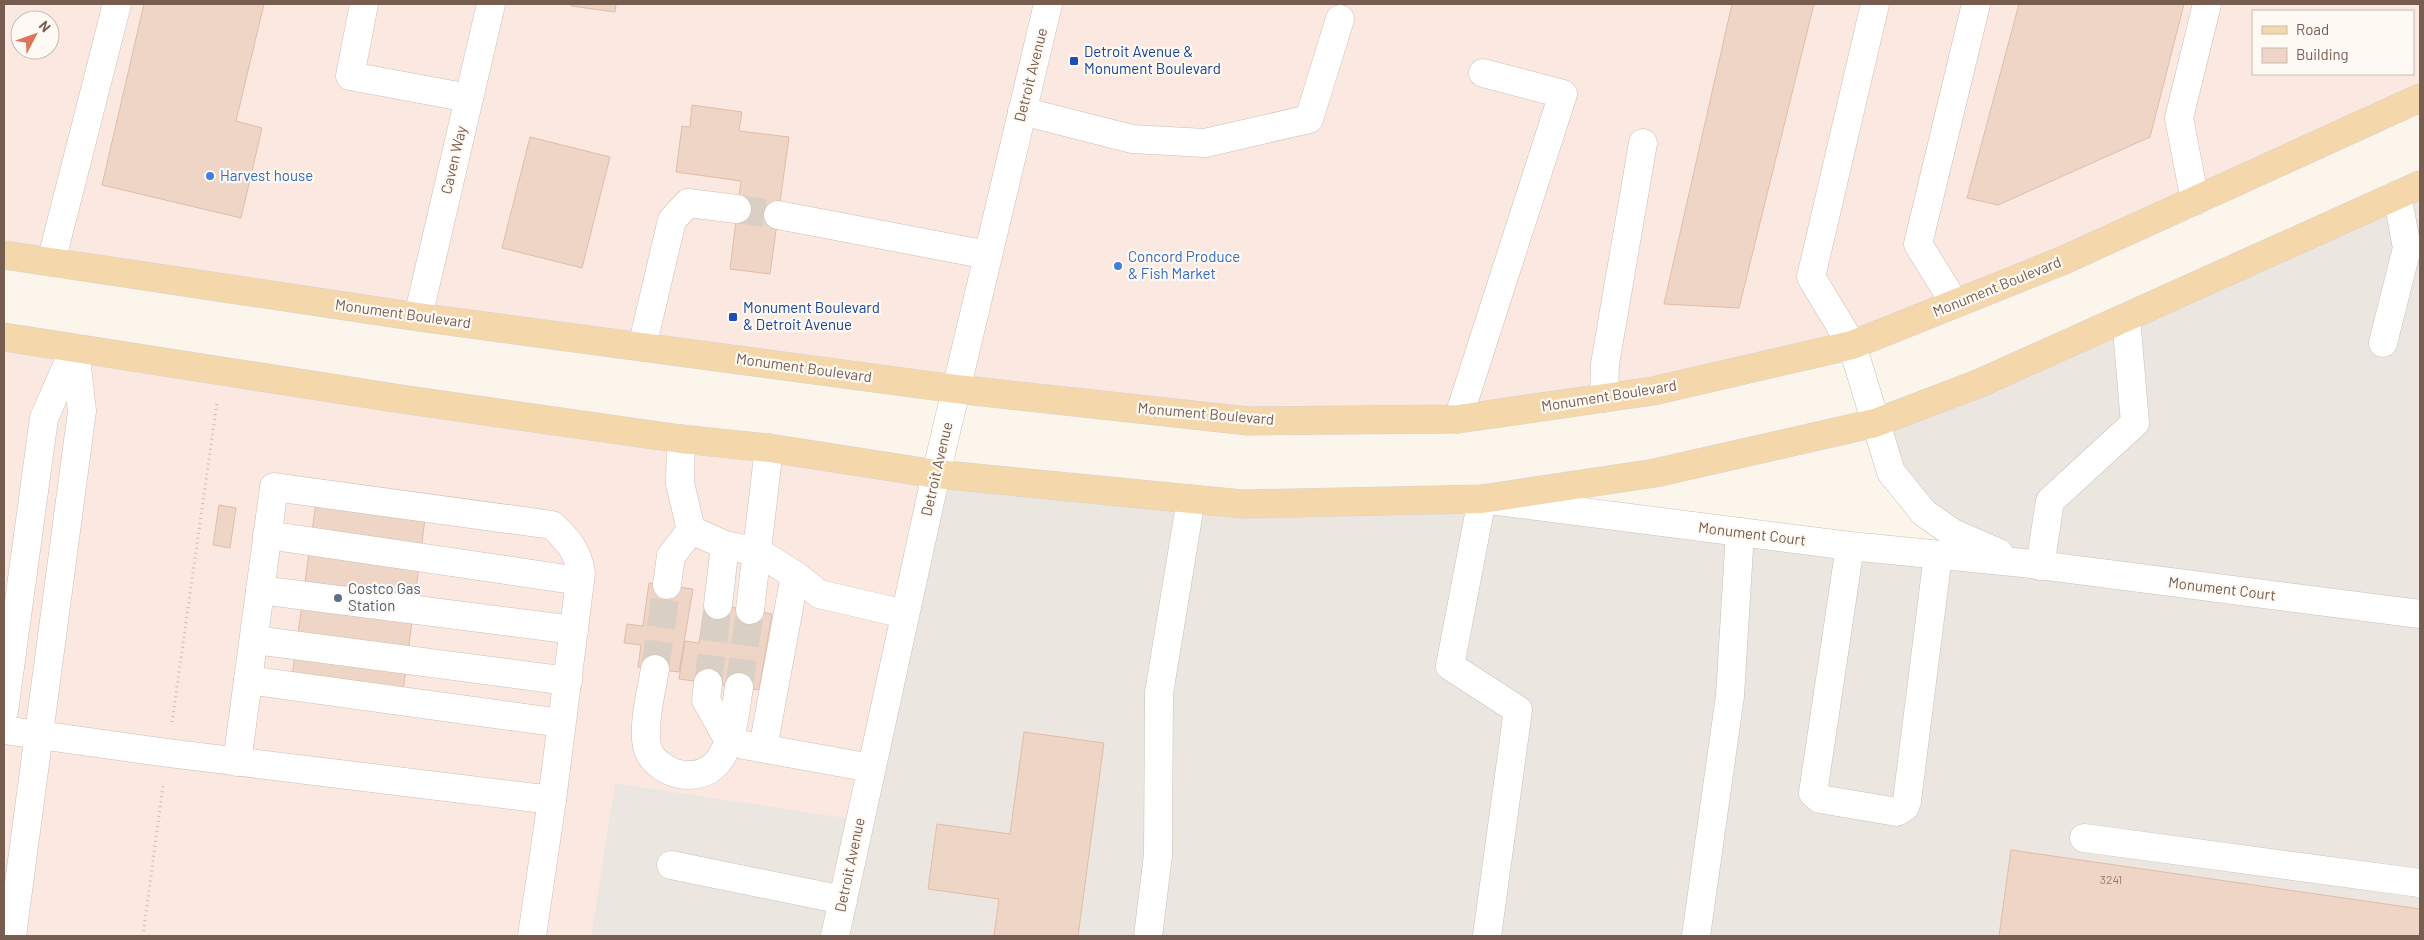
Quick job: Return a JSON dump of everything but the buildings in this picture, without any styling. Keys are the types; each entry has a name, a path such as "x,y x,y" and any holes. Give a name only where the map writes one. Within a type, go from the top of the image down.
{"main road":[{"name":"Monument Boulevard","path":"4,256 418,316 956,389 1248,421 1458,419 1654,391 1852,345 2064,260 2420,98"},
{"path":"4,337 224,372 681,438 769,448 936,474 1242,504 1482,499 1655,473 1875,423 1980,383 2409,190"}],"street":[{"path":"51,262 116,4"},
{"path":"364,4 350,76 469,98"},
{"name":"Caven Way","path":"418,316 491,4"},
{"name":"Detroit Avenue","path":"835,936 936,474 1048,4"},
{"name":"Monument Court","path":"1875,4 1810,277 1852,345 1891,472 1924,513 1953,533 2031,565"},
{"path":"1955,304 1918,244 1976,4"},
{"path":"2194,201 2178,118 2206,4"},
{"path":"1022,111 1132,139 1205,143 1309,119 1340,19"},
{"path":"1458,419 1563,94 1483,73"},
{"path":"1604,398 1605,364 1643,143"},
{"path":"2383,343 2407,248 2409,190"},
{"path":"642,346 672,220 688,203 738,209"},
{"path":"778,215 988,254"},
{"path":"2031,565 2050,501 2135,423 2126,318"},
{"path":"4,711 44,418 75,349"},
{"path":"12,936 82,411 75,349"},
{"path":"681,438 680,483 691,530"},
{"path":"750,610 769,448"},
{"path":"237,762 274,487 552,525 569,541 579,557 580,581 552,800 532,936"},
{"path":"1148,936 1158,855 1159,693 1192,499"},
{"path":"1482,499 1450,666 1518,710 1487,936"},
{"name":"Monument Court","path":"1482,499 1850,546 2031,565 2420,614"},
{"path":"691,530 726,545 758,552 795,575 820,594 905,614"},
{"path":"666,585 671,556 691,530"},
{"path":"1696,936 1730,696 1740,532"},
{"path":"267,536 580,581"},
{"path":"718,605 726,545"},
{"path":"1850,546 1813,793 1820,799 1897,812 1906,807 1907,801 1938,555"},
{"path":"763,748 795,575"},
{"path":"260,590 574,630"},
{"path":"254,640 568,680"},
{"path":"655,669 646,734 649,752 661,766 674,773 690,776 715,766 730,742 739,687"},
{"path":"248,680 561,723"},
{"path":"708,683 706,700 730,742 871,768"},
{"path":"4,730 237,762 552,800"},
{"path":"2084,838 2420,883"},
{"path":"671,865 843,900"}],"path":[{"path":"143,936 208,456 224,372"}],"shaded area":[{"path":"4,4 2420,4 2420,98 1852,345 1653,391 1248,421 4,255"},
{"path":"2420,185 2420,936 591,936 615,783 860,820 936,474 1191,499 1482,499 2021,563 1924,513 1875,423"},
{"path":"4,337 936,474 860,820 615,783 591,936 4,936"}],"tunnel":[{"path":"737,209 778,215"},
{"path":"655,669 667,585"},
{"path":"708,683 718,605"},
{"path":"739,687 750,610"}],"place":[{"name":"Detroit Avenue & Monument Boulevard","path":"1074,61"},
{"name":"Harvest house","path":"210,176"},
{"name":"Concord Produce & Fish Market","path":"1118,266"},
{"name":"Monument Boulevard & Detroit Avenue","path":"733,317"},
{"name":"Costco Gas Station","path":"338,598"}]}
